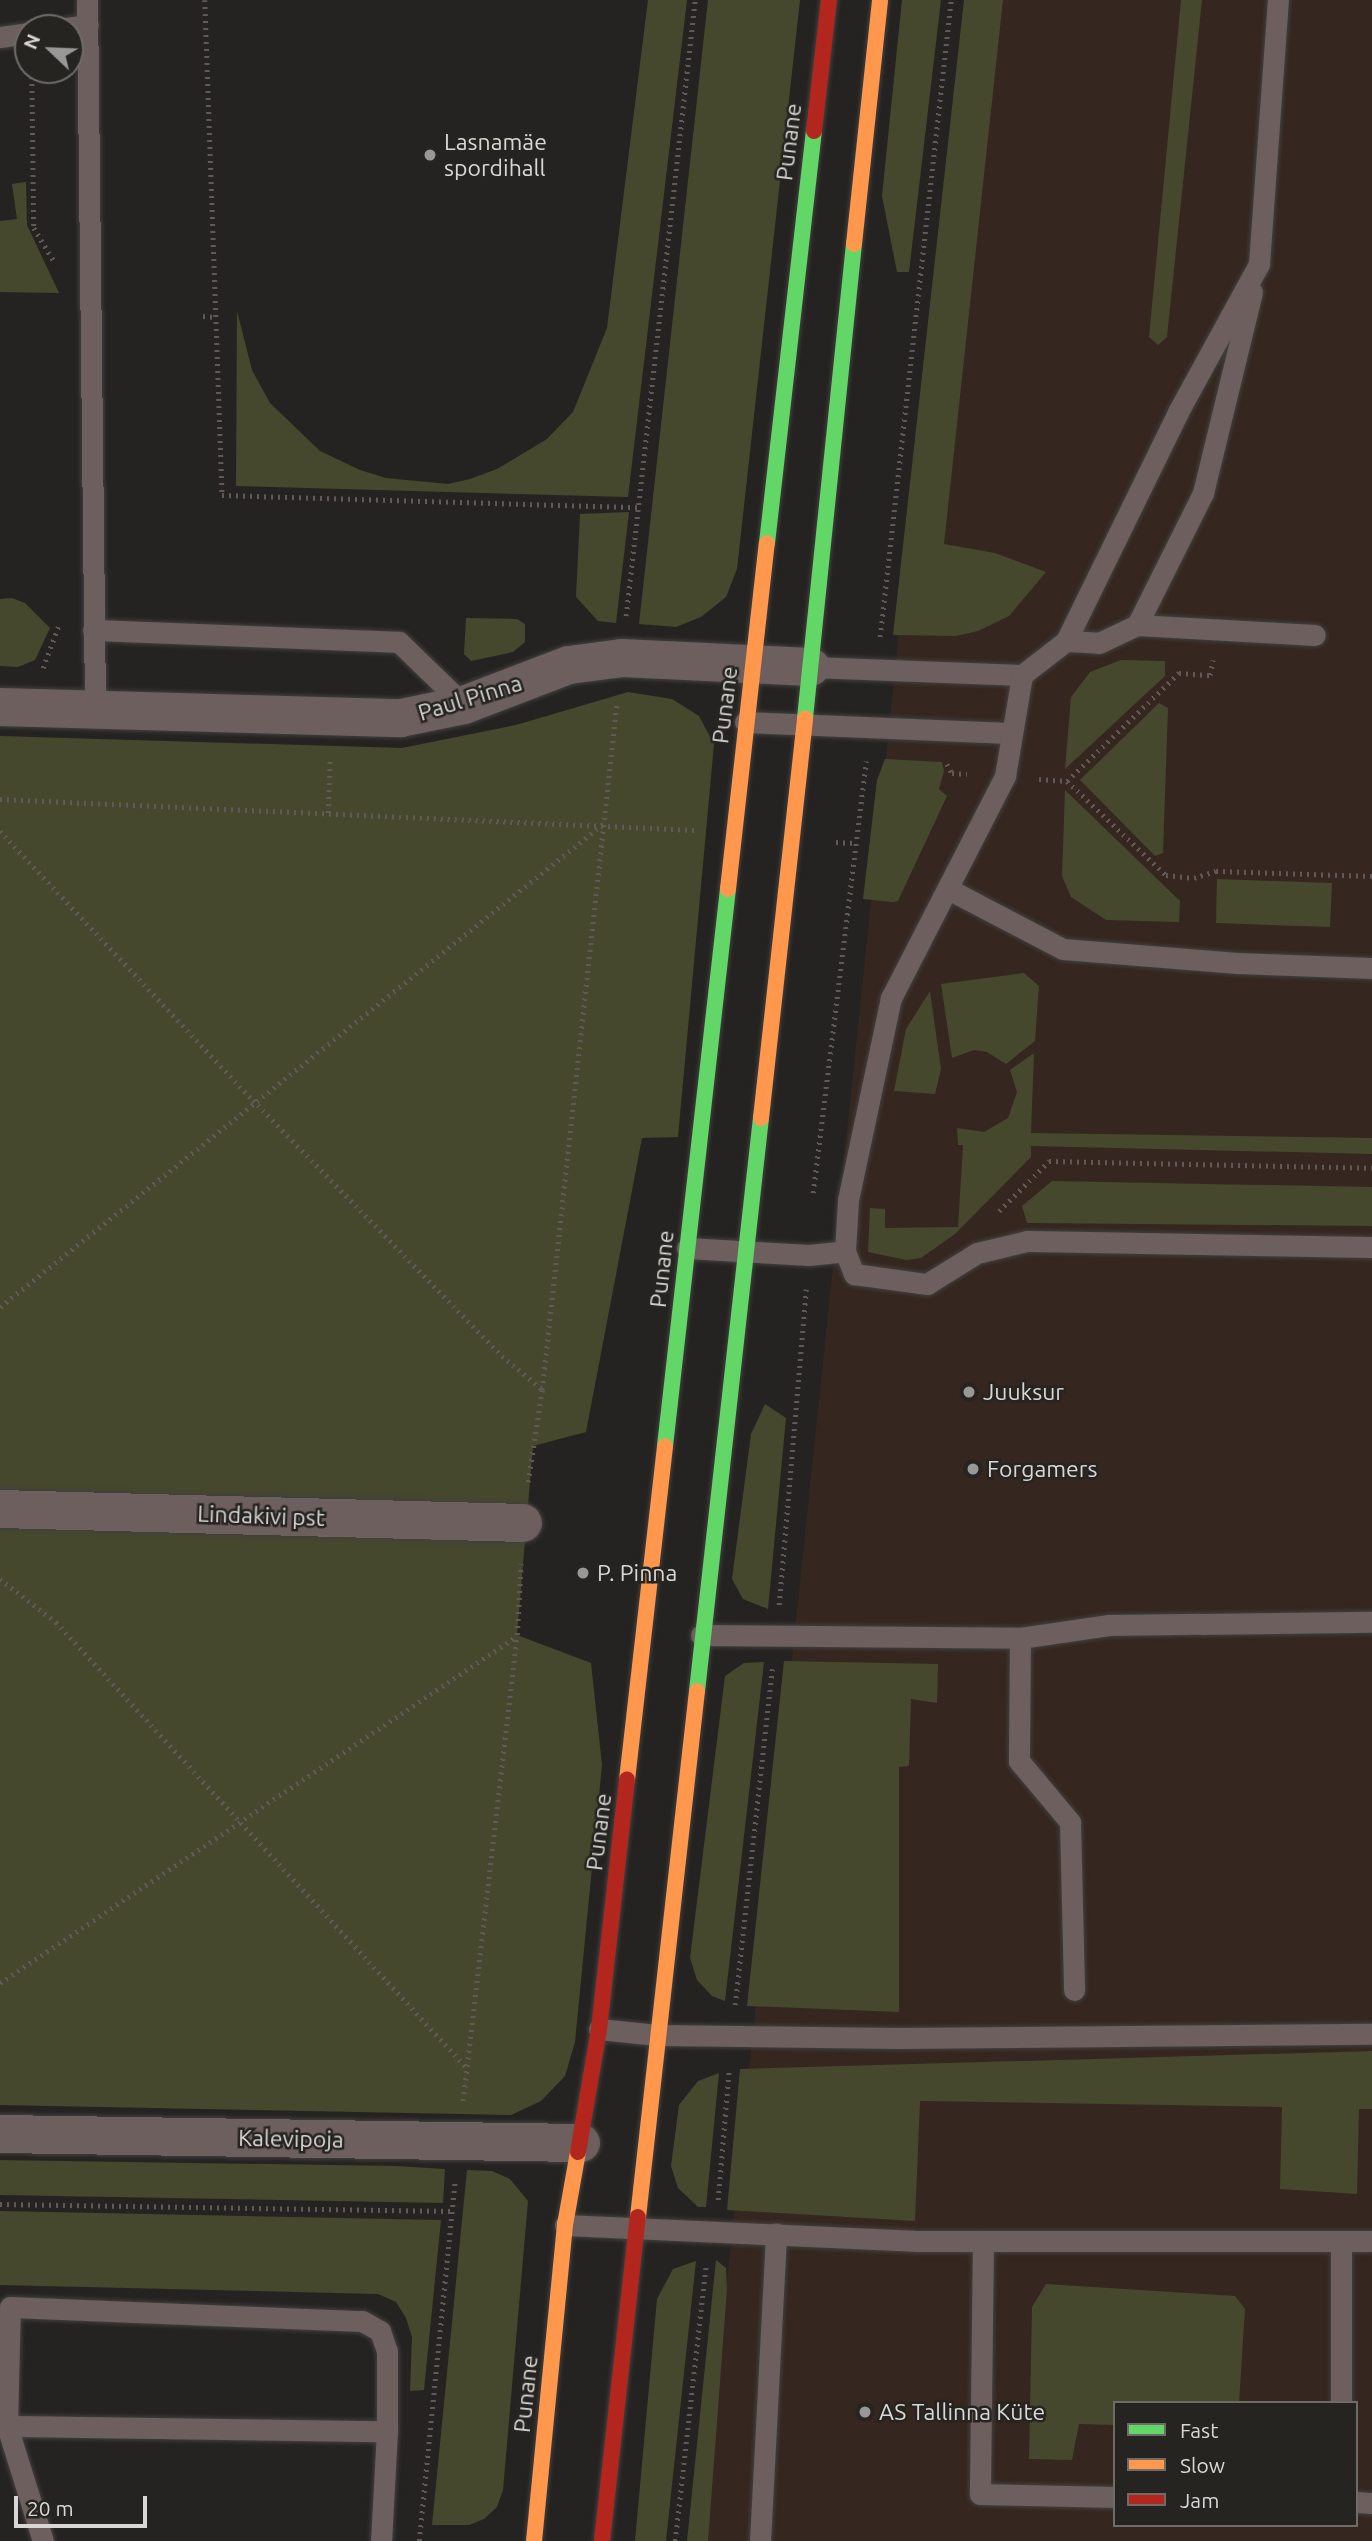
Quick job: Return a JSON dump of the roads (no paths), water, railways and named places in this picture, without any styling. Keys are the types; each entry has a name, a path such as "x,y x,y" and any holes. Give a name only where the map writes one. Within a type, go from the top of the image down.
{"main road":[{"name":"Punane","path":"534,2541 565,2225 599,2029 745,722 829,0"},
{"path":"602,2541 811,667 880,0"}],"street":[{"name":"Paul Pinna","path":"0,707 401,719 464,705 569,665 622,658 811,667"},
{"name":"Lindakivi pst","path":"0,1509 523,1523"},
{"name":"Kalevipoja","path":"0,2134 581,2143"}],"lane":[{"path":"88,0 96,710"},
{"path":"1137,625 1203,493 1259,264 1278,0"},
{"path":"84,26 88,25"},
{"path":"1259,264 1178,412 1066,640 1022,675 1009,733 1004,776 950,890 891,998 848,1200 845,1251 854,1274 927,1284 977,1253 1027,1241 1372,1247"},
{"path":"1066,640 1099,643 1137,625 1315,635"},
{"path":"93,630 399,642 464,705"},
{"path":"811,667 1022,675"},
{"path":"745,722 1009,733"},
{"path":"950,890 1063,949 1237,963 1372,968"},
{"path":"687,1248 746,1253 845,1251"},
{"path":"702,1635 1020,1638 1109,1625 1372,1622"},
{"path":"1020,1638 1019,1761 1069,1822 1074,1990"},
{"path":"599,2029 657,2035 913,2038 1372,2034"},
{"path":"565,2225 638,2230 983,2241 1372,2241"},
{"path":"760,2541 776,2233"},
{"path":"983,2241 979,2494 1113,2497"},
{"path":"1341,2401 1342,2241"},
{"path":"43,2541 6,2426 10,2308 362,2322 380,2331 387,2351 387,2431 381,2541"},
{"path":"6,2426 387,2431"}],"place":[{"name":"Lasnamäe spordihall","path":"430,155"},
{"name":"Juuksur","path":"969,1392"},
{"name":"Forgamers","path":"973,1469"},
{"name":"P. Pinna","path":"583,1573"},
{"name":"AS Tallinna Küte","path":"865,2412"}]}
